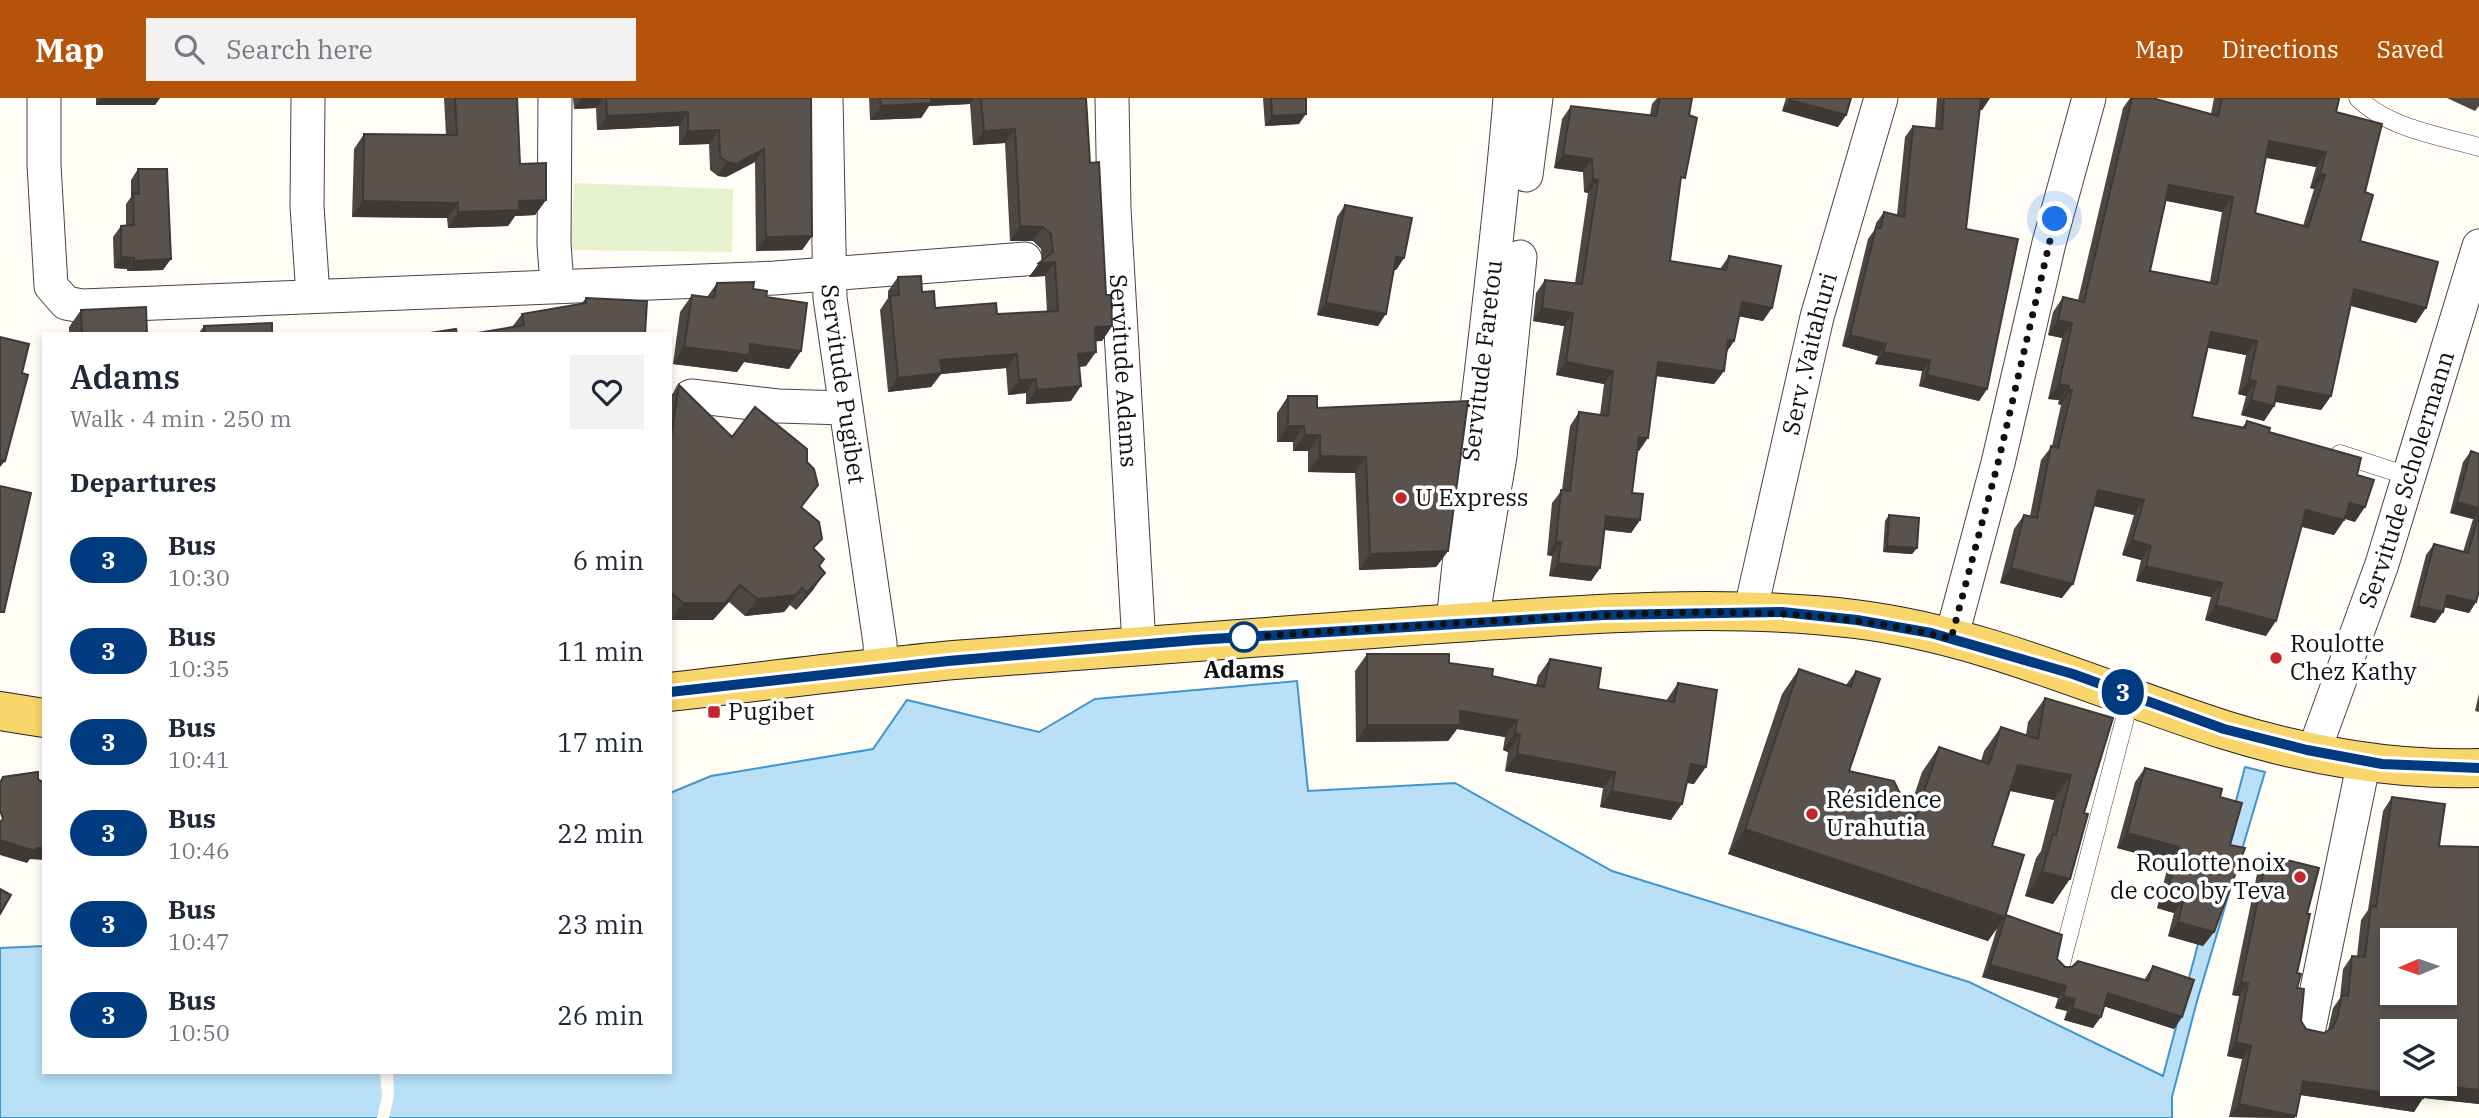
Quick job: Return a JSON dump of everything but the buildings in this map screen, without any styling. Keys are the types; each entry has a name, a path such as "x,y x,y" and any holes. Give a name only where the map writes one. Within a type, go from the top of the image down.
{"main road":[{"path":"672,692 1139,645 1603,615 1782,612 1857,620 1951,639 2073,674 2224,729 2314,751 2364,761 2479,768"},
{"path":"0,711 42,718"}],"street":[{"path":"44,98 44,165 51,286 66,303 102,308 313,296 829,274 1025,258"},
{"path":"308,98 307,206 313,296"},
{"path":"555,98 554,244 557,285"},
{"name":"Servitude Pugibet","path":"827,98 829,274 836,350 880,643 880,669"},
{"name":"Servitude Adams","path":"1112,98 1114,209 1139,645"},
{"name":"Servitude Faretou","path":"1463,623 1468,478 1496,265 1510,98"},
{"name":"Servitude Faretou","path":"1463,623 1500,456 1527,157 1536,98"},
{"name":"Serv .Vaitahuri","path":"1750,613 1817,317 1881,98"},
{"path":"1951,639 1998,463 2049,243 2089,98"},
{"name":"Servitude Scholermann","path":"2314,751 2382,564 2479,246"},
{"path":"691,396 778,406 846,408"},
{"path":"2309,1028 2364,761"}],"lane":[{"path":"2358,98 2366,106 2404,125 2479,147"},
{"path":"2319,448 2408,476"},
{"path":"2060,968 2131,695"}],"green space":[{"path":"574,183 733,189 732,252 571,250"}],"water":[{"path":"1297,681 1308,791 1455,783 1612,871 1969,982 2163,1076 2245,767 2265,772 2197,1001 2172,1097 2172,1118 0,1118 0,948 42,946 42,1074 672,1074 672,792 711,776 873,749 907,700 1039,732 1095,699"}],"pier":[{"path":"380,1074 393,1074 394,1096 389,1118 377,1118 382,1096"}],"bus line":[{"name":"3","path":"672,692 948,661 1195,640 1603,615 1782,612 1902,627 1996,650 2073,674 2224,729 2307,750 2382,764 2479,768"}],"place":[{"name":"U Express","path":"1401,498"},
{"name":"Adams","path":"1244,637"},
{"name":"Roulotte Chez Kathy","path":"2276,658"},
{"name":"Pugibet","path":"714,712"},
{"name":"Résidence Urahutia","path":"1812,814"},
{"name":"Roulotte noix de coco by Teva","path":"2300,877"}],"route":[{"path":"1244,637 1237,638 1603,615 1782,612 1902,627 1951,639 1998,463 2018,368 2055,219"}]}
